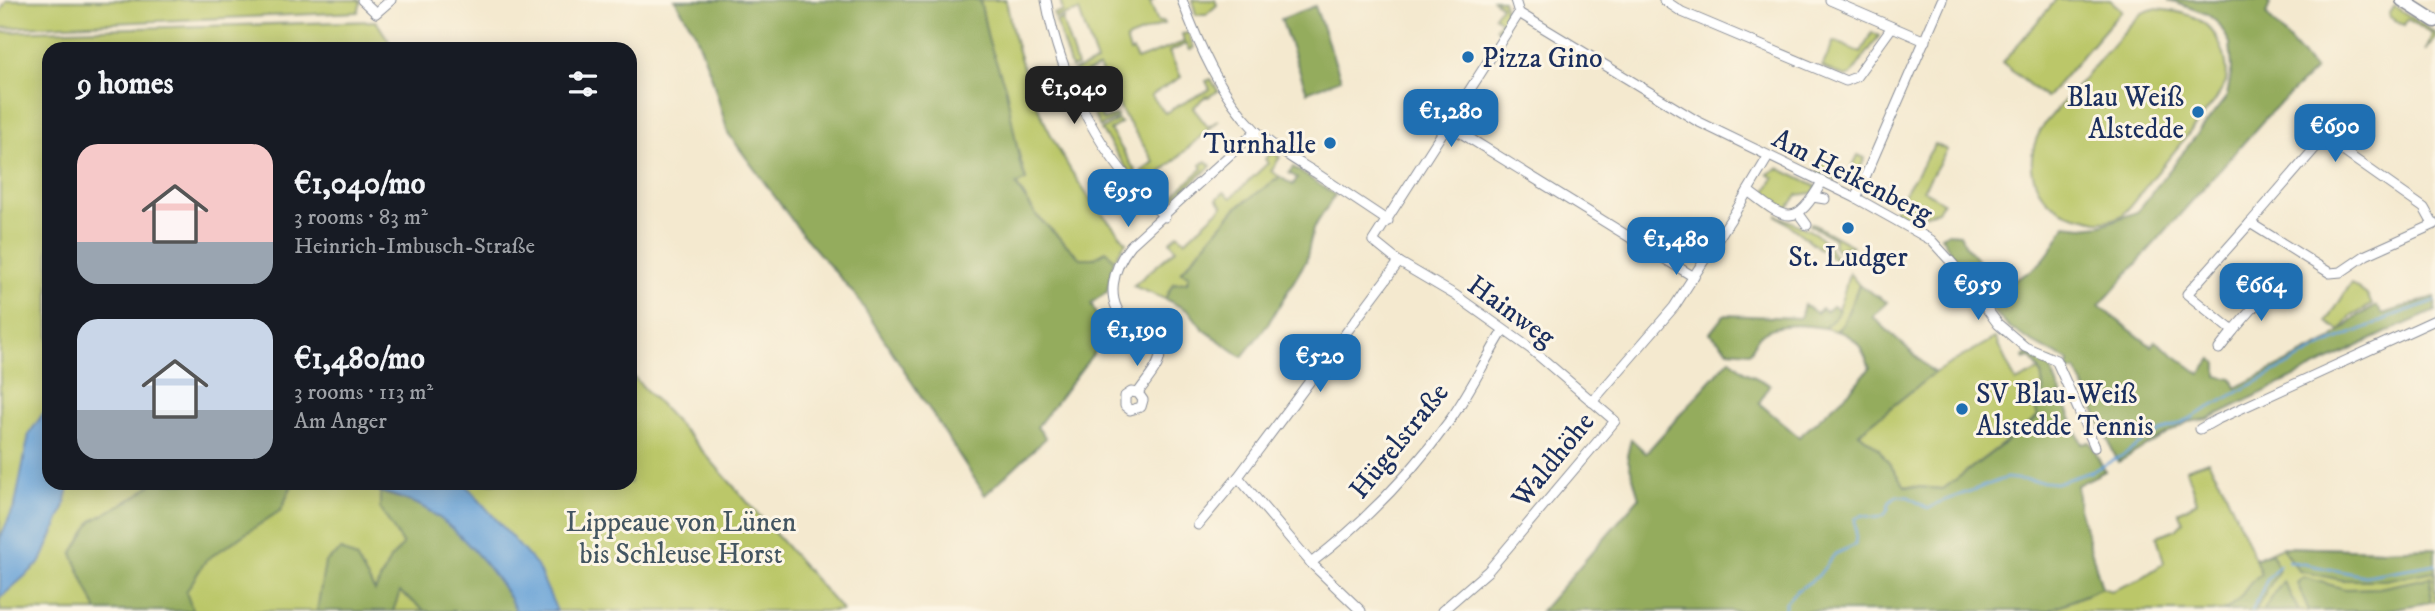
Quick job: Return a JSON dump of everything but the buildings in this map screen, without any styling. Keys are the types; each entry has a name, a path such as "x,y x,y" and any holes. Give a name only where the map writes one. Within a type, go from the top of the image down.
{"street":[{"path":"362,0 376,13 391,0"},
{"path":"1046,0 1051,26 1089,123 1127,180 1164,217"},
{"path":"1182,0 1213,71 1236,107 1256,131 1388,221 1519,13 1514,0"},
{"path":"1664,0 1682,12 1846,81 1856,77 1892,27"},
{"path":"1830,0 1925,41"},
{"path":"1856,198 1942,0"},
{"path":"2402,0 2435,21"},
{"name":"Am Heikenberg","path":"1519,13 1697,121 1856,198 1931,240 1953,264 1998,324 2025,347 2056,360 2095,447"},
{"path":"1448,125 1694,277"},
{"path":"1139,393 1158,362 1160,351 1156,340 1130,325 1118,310 1114,300 1113,283 1118,264 1132,245 1256,131"},
{"path":"2233,331 2187,294 2320,142 2326,139 2424,208 2434,224 2366,255 2341,272 2330,273 2250,223"},
{"name":"Waldhöhe","path":"1442,611 1488,571 1615,421 1592,402 1662,321 1694,277 1768,157"},
{"path":"1799,214 1822,182"},
{"path":"1748,191 1781,214 1799,214"},
{"path":"1813,197 1825,199"},
{"path":"1799,214 1807,225"},
{"name":"Hainweg","path":"1388,221 1373,241 1399,262 1454,295 1531,349 1592,402"},
{"path":"1198,525 1238,477 1399,262"},
{"path":"2219,349 2266,293"},
{"path":"2200,429 2435,320"},
{"name":"Hügelstraße","path":"1311,563 1368,514 1412,467 1451,419 1503,331"},
{"path":"1238,477 1311,563 1361,611"}],"green space":[{"path":"7,0 361,2 358,12 0,28 0,12"},
{"path":"675,0 980,0 988,39 1006,89 1020,163 1026,180 1016,185 1037,216 1080,258 1093,258 1107,251 1114,260 1107,292 1091,303 1106,337 1037,427 1046,438 985,495 856,296 803,235 728,133 695,32"},
{"path":"980,0 1006,0 1026,76 1057,148 1085,192 1126,242 1114,260 1106,251 1093,258 1080,258 1037,216 1016,184 1026,180"},
{"path":"1060,0 1153,0 1150,2 1158,22 1163,21 1164,24 1126,39 1130,52 1133,51 1137,60 1184,42 1182,34 1188,33 1194,48 1190,50 1186,44 1169,52 1181,77 1151,95 1165,113 1210,89 1206,81 1211,79 1218,91 1206,96 1193,108 1208,127 1219,120 1155,178 1149,172 1144,176 1141,172 1154,162 1124,115 1099,67 1075,77 1073,71 1097,62 1079,11 1055,18 1054,14 1063,12"},
{"path":"1192,0 1215,0 1217,5 1206,15 1196,15"},
{"path":"1493,0 1503,0 1507,19 1500,32 1496,28 1501,21 1494,16 1501,6"},
{"name":"Blau Weiß Alstedde","path":"2056,0 2110,0 2122,10 2046,98 2002,63"},
{"path":"2168,0 2265,0 2270,4 2266,14 2315,70 2269,114 2099,306 2151,346 2155,341 2200,374 2212,359 2217,363 2217,376 2232,379 2236,388 2331,340 2358,316 2377,306 2383,314 2435,297 2435,311 2208,419 2188,422 2118,462 2076,370 2067,372 2069,361 2025,338 2002,320 1973,285 1941,236 1947,233 1960,234 1967,248 2000,287 2040,264 2065,225 2101,225 2137,212 2227,96 2232,68 2230,43 2219,24 2207,14"},
{"path":"1315,6 1341,79 1307,92 1281,19"},
{"path":"2394,6 2435,33 2435,38 2426,51 2432,34 2407,19 2404,25 2390,17 2389,13"},
{"path":"2153,9 2186,14 2211,30 2225,57 2226,82 2215,101 2123,215 2100,221 2068,213 2054,206 2036,183 2032,154 2037,139 2045,123 2131,24 2142,13"},
{"path":"1065,18 1062,20 1077,66 1071,68 1056,21"},
{"name":"Lippeaue von Lünen bis Schleuse Horst","path":"376,21 390,42 42,42 42,490 637,490 637,380 843,611 0,611 0,32"},
{"path":"1872,32 1879,36 1851,75 1845,77 1822,67 1834,41 1861,53"},
{"path":"1088,73 1083,77 1103,120 1116,115 1117,118 1100,127 1076,79"},
{"path":"1118,120 1121,123 1110,130 1136,172 1131,175 1101,130"},
{"path":"1935,144 1947,150 1923,190 1943,202 1938,211 1906,218 1893,212"},
{"path":"1272,152 1280,157 1271,171 1280,177 1236,208 1182,271 1190,275 1186,282 1173,284 1165,299 1133,286 1176,249 1170,241 1178,234 1185,241 1223,206 1217,199 1224,192 1231,198 1268,163 1265,159"},
{"path":"1858,155 1865,158 1854,182 1849,185 1818,173 1823,162 1849,174"},
{"path":"1206,161 1211,166 1165,207 1160,208 1156,204 1162,198 1155,191 1149,196 1145,191 1155,182 1173,196 1203,168 1201,165"},
{"path":"1293,167 1335,195 1313,229 1306,261 1268,324 1242,357 1203,329 1189,311 1165,299 1173,284 1187,282 1189,275 1181,272 1236,208 1280,177 1293,185 1297,178 1289,173"},
{"path":"1778,168 1817,187 1813,193 1797,195 1786,211 1777,209 1762,198 1774,178 1768,174"},
{"path":"1776,215 1822,238 1837,262"},
{"path":"1811,223 1853,246 1837,250 1833,245 1835,239 1810,225"},
{"path":"1849,273 1859,285 1843,324 1836,331 1824,328 1838,309"},
{"path":"2351,283 2368,296 2372,305 2352,316 2340,331 2327,322"},
{"path":"1859,285 1887,302 1873,317 1934,373 1859,433 1878,448 1905,486 1943,489 2029,425 2038,417 2033,401 2044,394 2041,373 2031,357 2023,357 2028,353 2053,362 2054,366 2050,368 2082,444 2090,442 2105,471 2077,485 2079,508 2102,588 2047,611 1541,611 1639,498 1627,456 1631,439 1646,453 1730,359 1743,371 1770,385 1759,403 1799,437 1848,393 1870,368 1854,339 1836,331 1843,324"},
{"path":"1804,305 1817,313 1822,308 1826,311 1832,306 1839,310 1824,328 1789,325 1771,329 1758,338 1750,352 1728,350 1710,333 1724,315 1800,318"},
{"name":"SV Blau-Weiß Alstedde Tennis","path":"1995,338 2016,382 2038,371 2041,373 2044,395 2038,417 1943,489 1905,486 1878,448 1859,433 1934,373"},
{"path":"2208,461 2223,486 2255,559 2282,547 2383,550 2435,548 2435,601 2381,611 2047,611 2102,588 2111,591 2140,579 2164,563 2157,536 2176,529 2183,522 2178,512 2197,502 2186,469"},
{"path":"144,490 290,490 281,510 206,560 186,592 193,611 97,611 72,554 92,521"},
{"path":"380,492 421,506 448,525 488,567 516,611 425,611 400,592 393,611 317,611 325,562 341,550 356,558 375,591 390,559 403,545 380,508"},
{"path":"2282,547 2383,550 2435,548 2435,571 2385,580 2342,580 2299,571"},
{"path":"2272,553 2279,570 2255,611 2223,611 2235,603 2261,574 2255,559"},
{"path":"2303,577 2345,589 2379,588 2432,577 2430,602 2381,611 2309,611 2297,583"},
{"path":"2283,581 2299,611 2263,611"}],"water":[{"path":"42,415 42,490 68,490 64,508 41,562 0,598 0,538 15,505 29,434"},
{"path":"377,490 470,490 537,566 557,611 516,611 500,583 462,538 434,514 397,496"}],"waterway":[{"path":"2389,317 2435,301"},
{"path":"2196,415 2323,346 2388,318"},
{"path":"1784,611 1786,602 1794,593 1818,576 1835,554 1855,545 1855,519 1862,515 1880,517 1886,513 1889,503 1897,496 1909,497 1928,509 2006,478 2056,483 2093,471 2127,453 2149,437 2194,417"},
{"path":"2288,561 2365,576 2435,564"},
{"path":"2252,611 2267,580 2280,565"}],"place":[{"name":"Pizza Gino","path":"1468,57"},
{"name":"Blau Weiß Alstedde","path":"2198,112"},
{"name":"Turnhalle","path":"1330,143"},
{"name":"St. Ludger","path":"1848,228"},
{"name":"SV Blau-Weiß Alstedde Tennis","path":"1962,409"}]}
